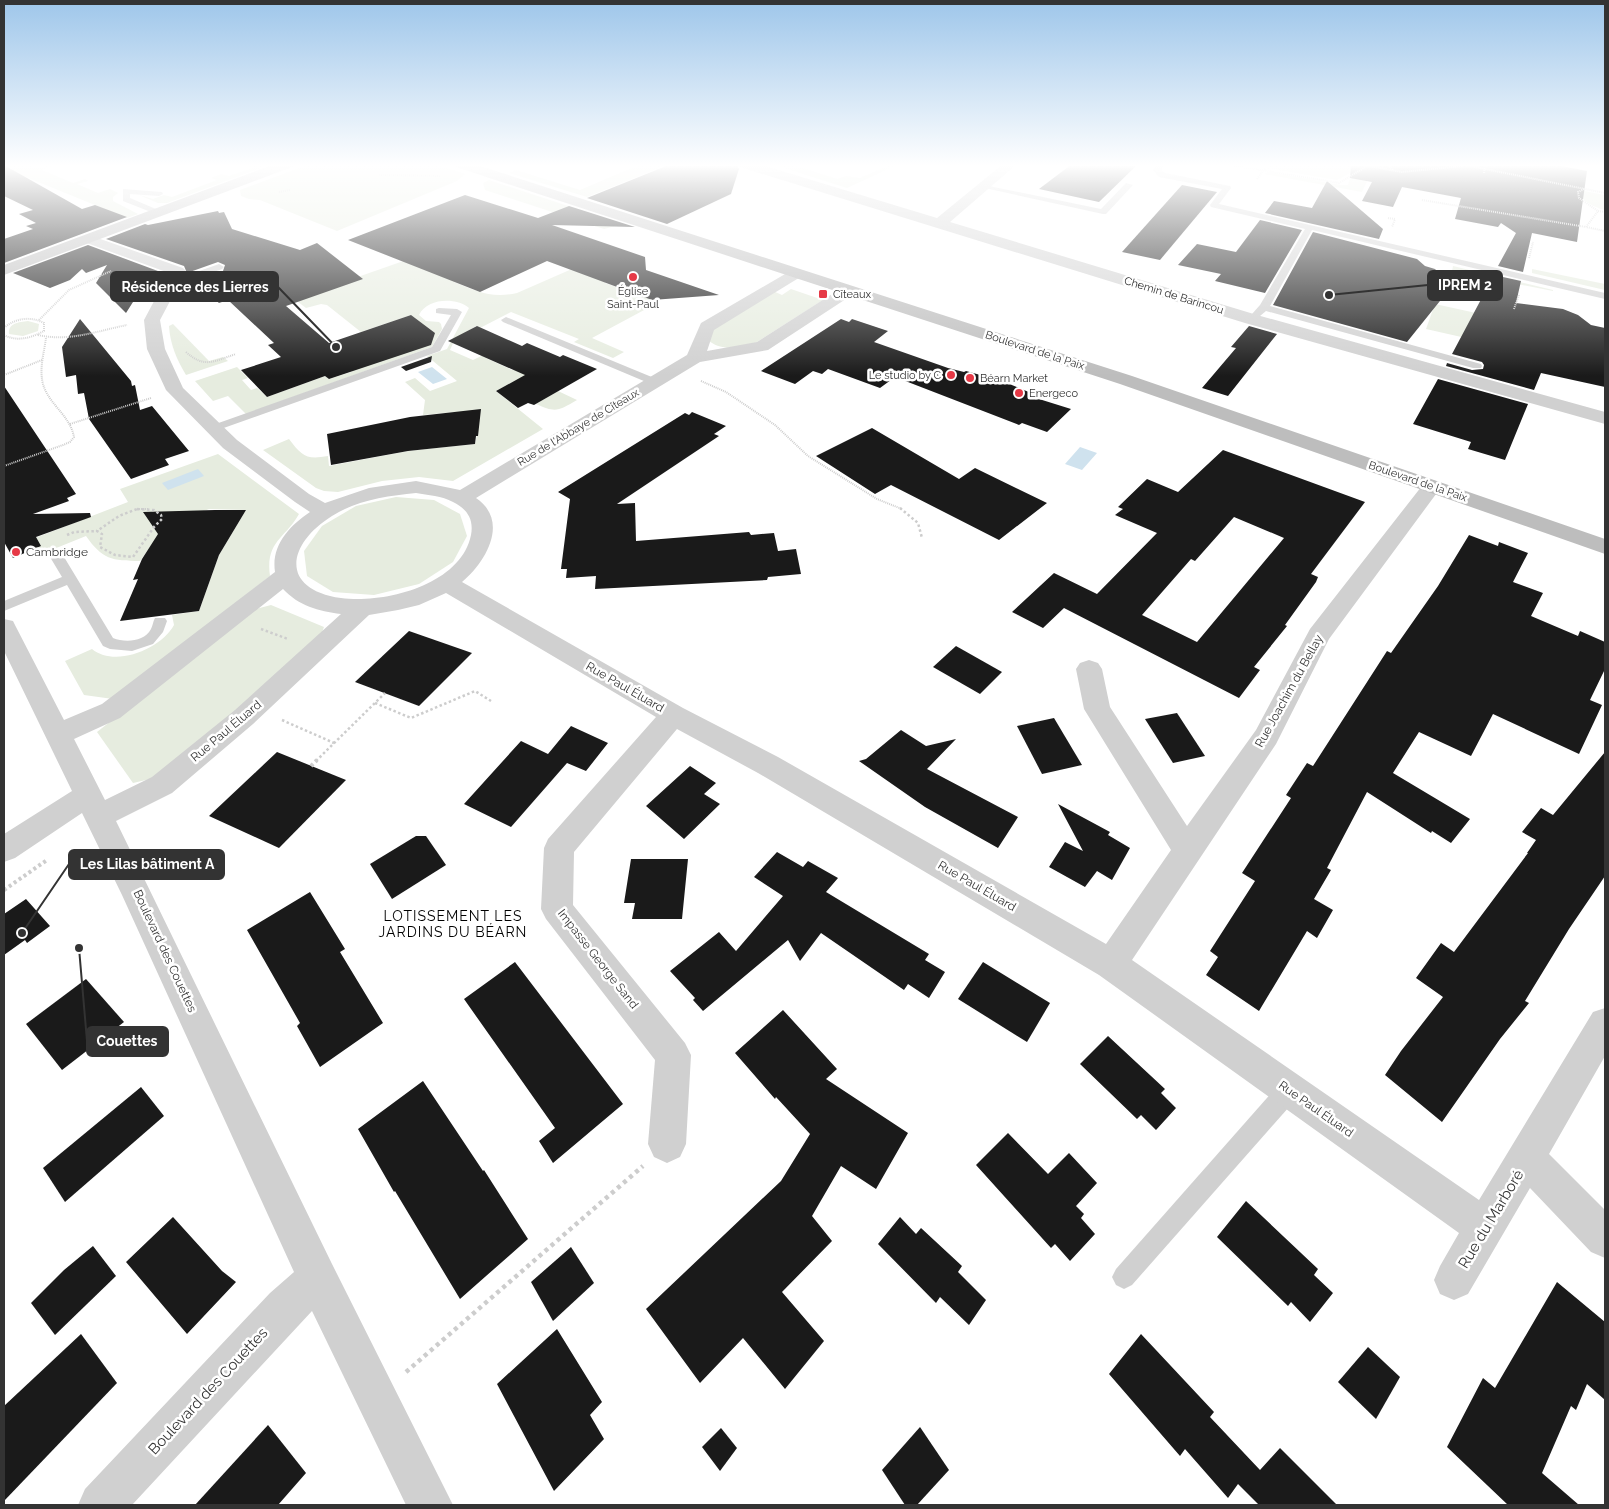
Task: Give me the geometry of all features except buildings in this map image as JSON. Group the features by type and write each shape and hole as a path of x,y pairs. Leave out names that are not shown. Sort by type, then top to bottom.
{"main road":[{"path":"4,270 101,234"},
{"name":"Boulevard de la Paix","path":"667,234 797,273 1126,380 1605,547"}],"street":[{"name":"Chemin de Barincou","path":"973,234 1251,319 1605,418"},
{"path":"89,239 178,271 152,320 156,349 175,390 230,444 302,498 324,512"},
{"path":"695,358 708,327 797,273"},
{"name":"Rue de l'Abbaye de Cîteaux","path":"462,498 695,358 762,346 849,290"},
{"name":"Rue Joachim du Bellay","path":"1111,964 1187,850 1266,737 1319,635 1432,486"},
{"path":"416,488 444,491 462,498 476,510 484,526 481,545 468,565 446,582 421,595 392,604 362,608 335,607 312,601 295,590 285,576 284,560 290,543 304,526 324,512 353,498 384,490 416,488"},
{"path":"58,734 111,711 285,576"},
{"name":"Rue Paul Éluard","path":"446,582 674,715 768,765 1111,964 1485,1228"},
{"name":"Rue Paul Éluard","path":"4,849 94,805 162,785 244,717 362,608"},
{"name":"Boulevard des Couettes","path":"4,627 136,890 318,1278 430,1505"},
{"path":"1089,669 1097,709 1187,850"},
{"name":"Impasse George Sand","path":"668,1144 673,1055 557,908 559,848 674,715"},
{"name":"Rue du Marboré","path":"1454,1280 1605,1024"},
{"name":"Rue du Marboré","path":"1527,1158 1605,1238"},
{"name":"Boulevard des Couettes","path":"101,1505 285,1308 318,1278"}],"lane":[{"path":"1251,319 1264,307 1306,234"},
{"path":"1342,234 1605,296"},
{"path":"173,279 192,277 219,267"},
{"path":"1264,307 1477,366"},
{"path":"214,428 436,348 457,312 439,311"},
{"path":"506,320 655,382"},
{"path":"54,552 108,642 115,646 130,647 145,641 159,630 160,621"},
{"path":"4,606 70,579"},
{"path":"1124,1277 1289,1090"}],"path":[{"path":"39,320 69,290 142,258"},
{"path":"4,324 31,318 44,323 45,328 38,335 21,339 12,339 4,335"},
{"path":"38,335 46,338 88,334 152,320"},
{"path":"4,328 8,324"},
{"path":"4,466 70,442 74,436 70,424 43,384 42,360 46,338"},
{"path":"156,349 178,348 189,354 196,361 208,363 236,354"},
{"path":"4,375 42,360"},
{"path":"676,369 726,392 775,425 808,456 877,499 900,508 918,524 922,538"},
{"path":"70,424 175,390"},
{"path":"54,552 54,545 68,535 82,531 97,531 102,534 100,547 105,551 117,556 133,556 162,519 162,514 152,509 138,510 113,520 97,531"},
{"path":"233,617 293,641"},
{"path":"375,703 411,718 475,691 492,701"},
{"path":"311,766 385,693"},
{"path":"244,717 272,715 334,743"},
{"path":"4,890 47,860"},
{"path":"378,1397 668,1144"}],"shaded area":[{"path":"475,236 454,282 477,291 492,295 517,293 597,258 605,261 605,283 659,302 592,338 624,352 613,358 574,342 579,339 511,312 480,328 476,326 455,339 450,350 473,360 496,349 486,358 512,370 516,368 532,372 496,391 543,429 453,481 419,477 382,481 338,492 324,491 316,488 263,450 289,439 301,453 309,457 328,456 329,466 408,451 475,444 479,425 456,412 423,415 425,400 405,382 415,378 430,391 457,381 427,356 447,349 469,308 463,304 442,301 435,302 423,309 419,315 426,321 439,322 441,324 442,329 432,347 246,414 228,396 213,401 195,381 237,367 248,378 242,380 251,390 257,388 267,397 325,376 329,379 351,372 411,315 361,332 327,305 321,304 306,308 285,292 352,279"},
{"path":"1453,266 1553,290 1553,291 1452,271"},
{"path":"1532,269 1605,284 1605,290 1532,273"},
{"path":"791,289 823,300 757,342 732,348 713,344 708,340 710,331 773,291 782,295"},
{"path":"1435,304 1508,320 1488,343 1426,329"},
{"path":"28,321 39,324 38,331 23,336 9,334 12,325"},
{"path":"173,324 209,361 223,357 228,361 186,375 172,345 169,326"},
{"path":"558,391 577,400 565,407 553,410 536,404"},
{"path":"218,454 299,514 274,547 269,564 270,576 113,699 84,695 65,661 92,649 113,657 137,653 159,642 168,634 174,625 172,615 199,611 219,555 246,510 209,509 165,526 140,561 108,557 97,550 86,536 39,555 30,540 128,502 120,489"},
{"path":"396,497 434,500 460,514 467,536 453,562 419,584 374,595 333,592 307,576 304,551 322,526 356,506"},
{"path":"271,605 324,627 319,640 159,777 133,783 97,732 252,610"}],"water":[{"path":"432,367 447,379 433,384 418,372"},
{"path":"1080,447 1097,453 1082,470 1065,464"},
{"path":"198,469 204,476 168,490 162,483"}],"place":[{"name":"Église Saint-Paul","path":"633,277"},
{"name":"Cîteaux","path":"823,294"},
{"name":"IPREM 2","path":"1329,295"},
{"name":"Résidence des Lierres","path":"336,347"},
{"name":"Le studio by C","path":"951,375"},
{"name":"Béarn Market","path":"970,378"},
{"name":"Energeco","path":"1019,393"},
{"name":"Cambridge","path":"16,552"},
{"name":"Les Lilas bâtiment A","path":"22,933"},
{"name":"Couettes","path":"79,948"}],"district":[{"name":"LOTISSEMENT LES JARDINS DU BÉARN","path":"453,924"}]}
